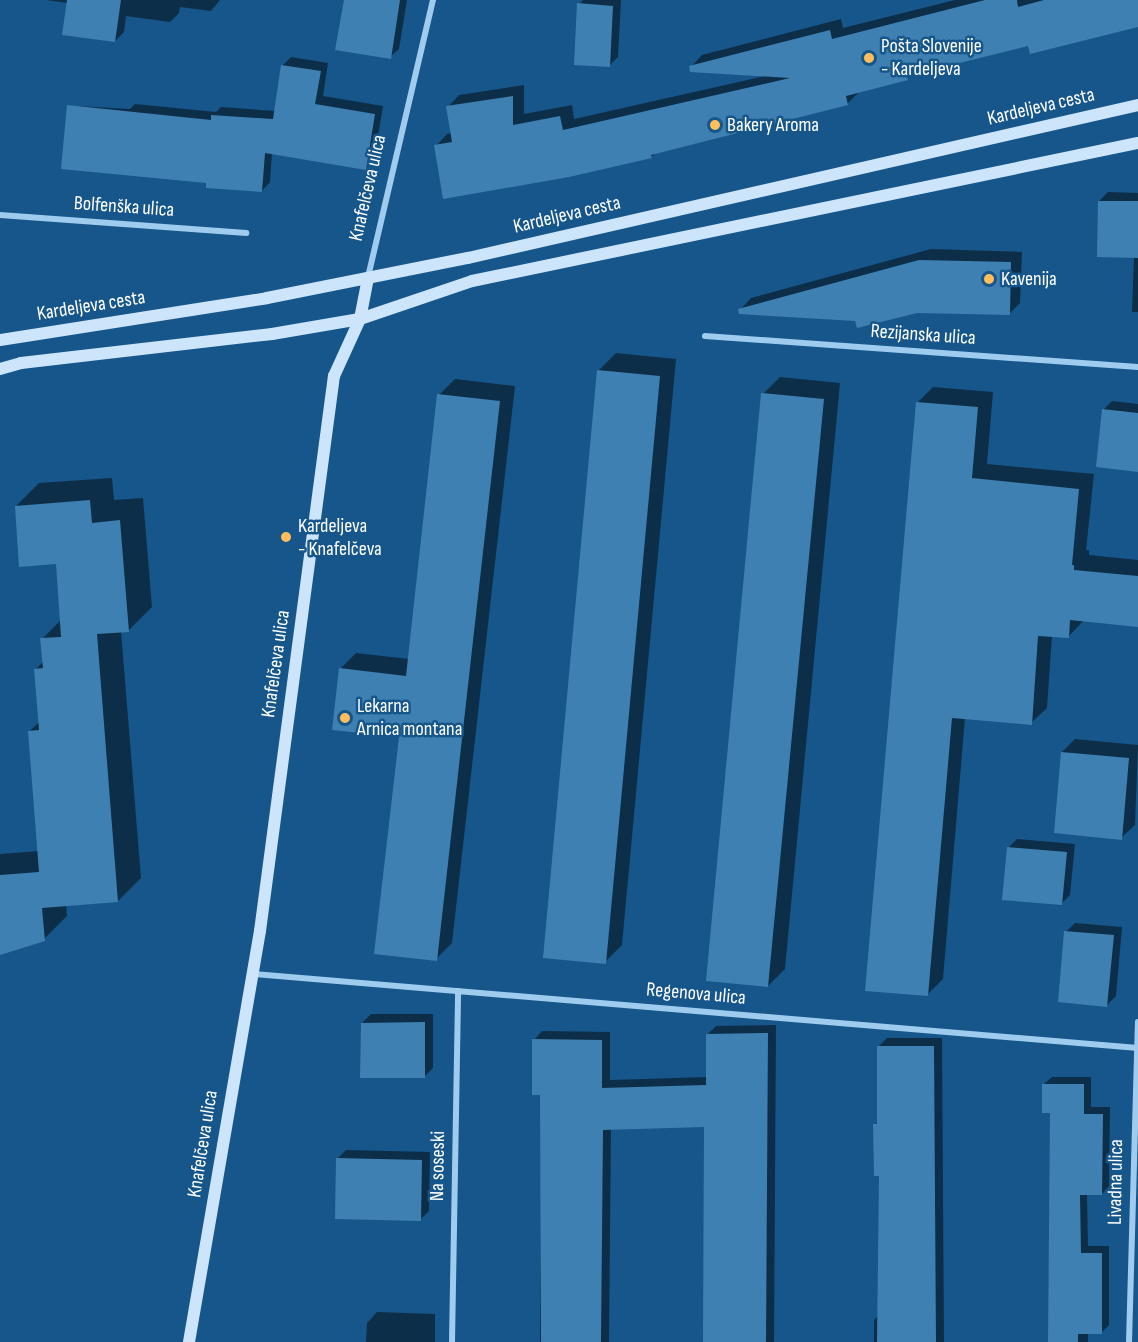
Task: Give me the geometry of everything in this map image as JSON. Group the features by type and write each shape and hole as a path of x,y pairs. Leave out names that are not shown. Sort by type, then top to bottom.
{"street":[{"name":"Knafelčeva ulica","path":"189,1342 252,974 334,376 360,319 433,0"},
{"name":"Kardeljeva cesta","path":"0,340 267,298 468,258 1138,105"},
{"path":"0,369 21,363 272,334 360,319 472,281 1138,143"},
{"name":"Bolfenška ulica","path":"0,214 246,233"},
{"name":"Rezijanska ulica","path":"705,336 1138,367"},
{"name":"Regenova ulica","path":"252,974 1137,1048"},
{"name":"Na soseski","path":"452,1342 458,991"},
{"name":"Livadna ulica","path":"1129,1342 1138,1022"}],"building":[{"path":"67,0 121,0 115,42 62,35"},
{"path":"344,0 400,0 391,59 335,50"},
{"path":"985,0 1017,0 1018,7 1044,0 1138,0 1138,27 1030,54 1028,46 907,76 908,80 846,96 848,105 651,155 652,158 569,177 443,199 434,145 452,142 446,106 513,96 513,125 560,116 563,130 790,78 690,72 689,66 830,30 832,39"},
{"path":"577,3 613,6 610,67 574,65"},
{"path":"281,65 321,71 315,104 375,114 366,170 265,153 262,192 206,188 206,183 61,169 67,105 211,120 211,115 273,119"},
{"path":"1098,201 1138,201 1138,258 1097,257"},
{"path":"919,260 1011,262 1010,315 917,313 857,328 855,321 739,314 738,309"},
{"path":"597,370 660,376 606,964 543,958"},
{"path":"761,393 824,399 768,987 706,981"},
{"path":"437,394 500,401 437,961 374,954 399,737 332,730 339,668 406,676"},
{"path":"916,402 978,407 972,478 1079,489 1072,565 1074,565 1074,570 1138,576 1138,627 1070,620 1069,638 1038,636 1032,725 952,718 928,996 865,991"},
{"path":"1102,409 1138,413 1138,472 1096,467"},
{"path":"90,500 92,523 120,520 129,632 97,634 118,902 42,908 45,941 0,955 0,875 39,872 28,731 39,730 34,669 43,668 40,638 61,637 56,564 19,567 15,506"},
{"path":"1061,752 1129,758 1122,840 1054,833"},
{"path":"1007,847 1067,852 1062,905 1002,900"},
{"path":"1064,931 1114,935 1107,1007 1058,1002"},
{"path":"425,1022 425,1078 360,1078 361,1023"},
{"path":"768,1033 766,1342 703,1342 704,1127 603,1130 601,1342 541,1342 540,1095 532,1095 532,1039 602,1040 602,1088 706,1085 706,1034"},
{"path":"877,1046 934,1046 936,1342 877,1342 879,1176 874,1176 873,1124 877,1124"},
{"path":"1042,1084 1084,1084 1084,1114 1103,1114 1102,1195 1080,1195 1081,1253 1102,1253 1102,1334 1078,1334 1078,1342 1048,1342 1050,1113 1042,1113"},
{"path":"336,1158 422,1160 421,1221 335,1219"}],"place":[{"name":"Pošta Slovenije - Kardeljeva","path":"869,58"},
{"name":"Bakery Aroma","path":"715,125"},
{"name":"Kavenija","path":"989,279"},
{"name":"Kardeljeva - Knafelčeva","path":"286,537"},
{"name":"Lekarna Arnica montana","path":"345,718"}]}
